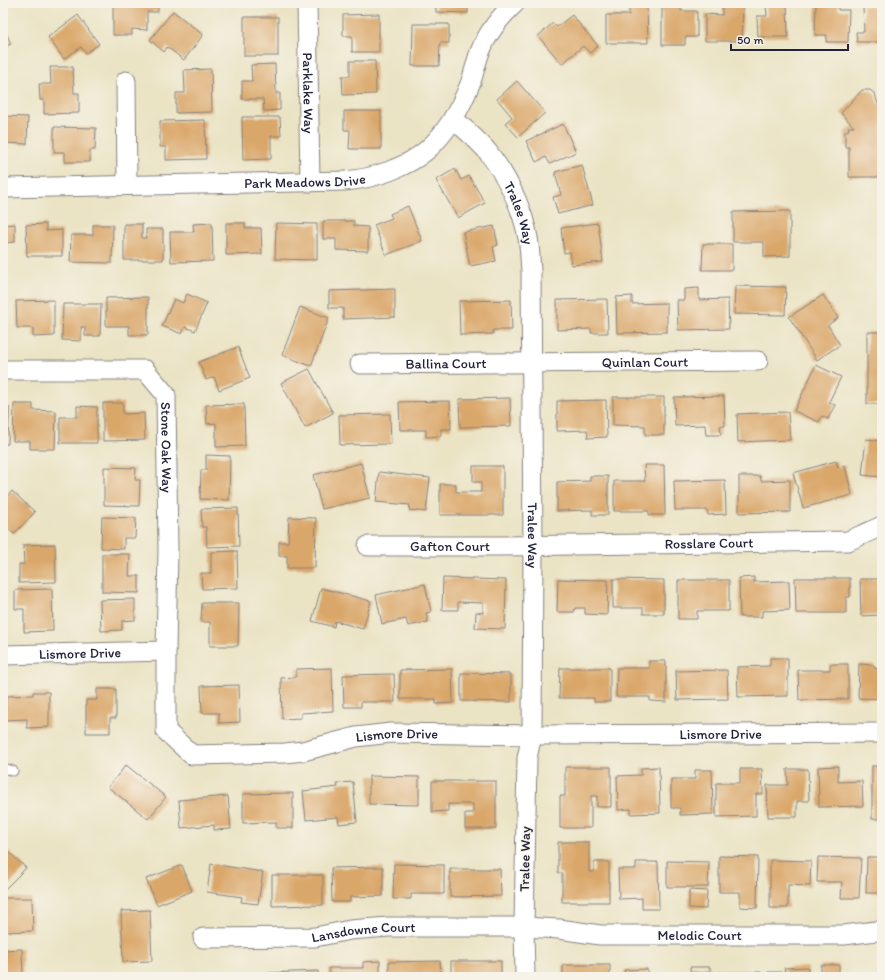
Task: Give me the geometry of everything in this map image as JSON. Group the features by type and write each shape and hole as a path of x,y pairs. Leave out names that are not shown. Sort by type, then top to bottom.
{"street":[{"name":"Parklake Way","path":"307,3 310,182"},
{"name":"Park Meadows Drive","path":"3,188 310,182 364,179 382,174 426,151 436,140 453,118 463,99 487,36 509,8 515,3"},
{"path":"126,81 127,185"},
{"name":"Tralee Way","path":"453,118 487,151 506,178 520,207 528,239 531,272 533,545 532,735 527,758 524,927 525,977"},
{"name":"Quinlan Court","path":"531,362 758,361"},
{"name":"Ballina Court","path":"360,364 531,362"},
{"name":"Stone Oak Way","path":"3,370 145,370 166,395 168,550 166,651"},
{"name":"Rosslare Court","path":"533,545 848,540 882,526"},
{"name":"Gafton Court","path":"368,546 533,545"},
{"name":"Lismore Drive","path":"3,655 166,651 166,731 192,755 285,753 303,751 339,741 374,734 391,733 532,735 882,733"},
{"name":"Lansdowne Court","path":"203,938 315,937 357,929 388,927 524,927"},
{"name":"Melodic Court","path":"524,927 559,929 600,935 844,935 876,931"}],"lane":[{"path":"3,768 13,771"}],"building":[{"path":"3,3 7,3 7,10 3,10"},
{"path":"158,3 158,12 147,12 147,30 132,29 132,35 113,35 113,4"},
{"path":"279,3 279,5 247,4"},
{"path":"436,3 468,3 468,13 436,12"},
{"path":"816,3 838,3 838,10 849,10 848,42 826,42 827,35 815,35"},
{"path":"787,4 788,37 758,37 757,16 767,16 766,5"},
{"path":"647,5 648,43 606,43 606,15 629,15 629,6"},
{"path":"662,5 681,5 681,11 697,11 697,37 685,37 685,45 662,45"},
{"path":"722,5 743,6 742,41 705,41 705,14 722,15"},
{"path":"863,6 882,6 882,42 857,42 856,32 864,32"},
{"path":"173,11 203,35 184,60 167,47 164,52 150,40"},
{"path":"379,14 379,52 352,52 352,36 343,36 343,15"},
{"path":"78,15 99,44 86,53 81,47 64,59 48,37"},
{"path":"572,15 598,46 590,53 583,46 562,64 538,36 553,23 557,27"},
{"path":"244,17 278,17 278,56 244,56"},
{"path":"413,24 449,24 449,43 440,43 439,66 412,66"},
{"path":"3,25 11,44 3,47"},
{"path":"350,61 375,61 376,94 343,95 342,76 350,76"},
{"path":"275,64 276,93 280,93 280,110 264,111 263,99 242,99 242,81 252,81 251,65"},
{"path":"50,67 73,67 74,93 79,93 79,113 44,114 44,100 40,100 39,84 51,84"},
{"path":"211,69 212,112 176,113 176,93 185,93 184,70"},
{"path":"517,81 545,113 518,137 505,123 512,117 497,99"},
{"path":"862,90 870,90 875,94 878,104 882,103 882,177 849,177 849,147 845,147 845,131 849,130 848,127 854,127 841,113"},
{"path":"344,111 381,111 381,149 349,149 350,130 344,130"},
{"path":"3,116 28,117 27,144 3,143"},
{"path":"242,117 280,117 281,136 271,136 271,159 243,160"},
{"path":"205,120 206,159 166,160 166,147 160,147 160,121"},
{"path":"563,124 576,152 550,164 546,157 536,162 526,141"},
{"path":"54,127 96,128 95,150 90,150 90,162 65,162 65,152 54,152"},
{"path":"582,165 593,205 558,214 553,197 561,195 555,172"},
{"path":"455,169 461,180 469,176 485,203 458,218 436,180"},
{"path":"408,206 422,241 386,255 374,225 392,218 390,214"},
{"path":"790,211 790,256 764,257 764,242 733,242 733,212"},
{"path":"323,221 354,221 354,226 368,227 368,251 336,250 336,239 323,239"},
{"path":"212,223 213,261 171,262 170,232 194,232 193,224"},
{"path":"226,223 245,223 245,228 261,228 262,254 226,255"},
{"path":"276,223 317,224 317,260 275,259"},
{"path":"598,223 603,262 572,265 570,252 564,253 561,228"},
{"path":"15,224 15,242 3,243 3,225"},
{"path":"46,224 46,231 62,230 62,256 27,256 26,225"},
{"path":"124,224 142,224 142,238 146,238 146,229 163,229 163,260 124,260"},
{"path":"93,225 113,225 112,263 70,262 71,235 93,235"},
{"path":"494,226 498,245 493,247 496,261 470,266 463,232"},
{"path":"703,244 732,244 732,270 702,270"},
{"path":"735,286 786,287 785,315 734,314"},
{"path":"699,288 699,300 728,299 729,329 678,330 677,300 684,300 684,289"},
{"path":"395,289 395,317 343,319 343,308 329,308 329,291"},
{"path":"187,294 207,303 195,331 185,327 182,334 162,326 174,299 183,303"},
{"path":"823,295 838,318 828,325 840,345 817,360 789,317"},
{"path":"632,296 632,304 667,303 667,332 617,333 616,297"},
{"path":"148,297 148,335 129,335 129,326 106,326 106,298"},
{"path":"607,299 608,333 591,333 591,329 557,330 557,300"},
{"path":"54,300 54,336 33,337 33,328 17,328 16,301"},
{"path":"511,300 512,330 493,330 493,334 460,335 459,301"},
{"path":"63,304 101,304 100,336 85,336 85,327 81,327 81,341 62,340"},
{"path":"300,307 329,318 311,366 282,355"},
{"path":"867,332 882,332 882,404 867,404"},
{"path":"238,347 250,378 219,390 214,377 206,380 199,362"},
{"path":"816,365 841,377 829,402 835,405 828,419 822,416 819,422 794,411"},
{"path":"309,369 333,413 305,428 281,383"},
{"path":"724,396 725,426 720,426 721,435 706,435 705,425 675,426 674,397"},
{"path":"613,397 664,397 664,435 645,435 645,426 613,425"},
{"path":"510,398 511,426 460,427 459,399"},
{"path":"606,400 607,437 588,438 587,430 557,431 557,401"},
{"path":"450,401 451,429 441,429 441,436 426,437 426,430 400,430 399,402"},
{"path":"103,403 123,403 123,414 144,413 145,440 103,441"},
{"path":"14,404 33,404 33,410 56,411 55,449 30,449 30,441 13,441"},
{"path":"244,404 245,446 216,447 216,423 207,424 206,405"},
{"path":"77,406 97,407 97,443 60,443 60,417 77,417"},
{"path":"3,407 9,407 8,444 3,444"},
{"path":"788,412 790,440 738,442 737,414"},
{"path":"390,414 391,444 340,445 339,415"},
{"path":"866,439 882,441 882,477 862,475"},
{"path":"206,455 230,456 229,500 200,499 201,470 206,470"},
{"path":"836,461 838,467 845,466 852,495 803,508 793,473"},
{"path":"361,463 370,498 322,509 313,475"},
{"path":"644,465 664,465 665,515 649,515 649,511 614,511 614,481 645,481"},
{"path":"473,466 503,466 503,515 440,515 440,484 456,484 456,492 481,492 481,482 473,482"},
{"path":"104,467 136,468 135,480 140,480 139,506 104,505"},
{"path":"379,472 430,478 426,512 409,510 410,505 376,502"},
{"path":"590,476 608,476 608,515 592,515 592,510 557,511 557,482 590,481"},
{"path":"739,476 760,476 761,481 790,480 790,512 739,513"},
{"path":"725,480 726,514 708,515 707,510 675,510 674,481"},
{"path":"12,491 35,512 14,534 3,524 3,514 5,512 3,510 3,501"},
{"path":"238,508 239,546 207,547 206,527 202,527 201,509"},
{"path":"102,517 136,518 135,538 124,538 124,549 101,548"},
{"path":"289,517 316,518 315,568 287,568 287,556 279,556 279,542 288,542"},
{"path":"55,544 56,582 19,583 19,564 24,564 23,545"},
{"path":"237,551 238,588 202,589 201,573 211,573 211,552"},
{"path":"102,554 130,554 129,576 139,576 139,593 102,592"},
{"path":"754,577 754,582 789,581 790,610 762,611 762,617 740,617 739,578"},
{"path":"443,578 506,580 505,629 475,628 476,612 483,613 483,603 458,602 458,610 442,610"},
{"path":"795,578 850,578 850,597 846,597 846,613 796,613"},
{"path":"558,579 608,580 607,615 585,614 585,608 575,608 574,612 557,612"},
{"path":"613,579 664,580 664,614 643,614 643,608 613,608"},
{"path":"860,579 882,579 882,615 861,616"},
{"path":"678,580 729,580 729,611 697,611 697,619 678,619"},
{"path":"425,584 431,612 426,613 428,622 408,626 406,619 382,624 376,595"},
{"path":"321,588 371,601 363,629 335,621 334,627 312,621"},
{"path":"52,589 53,631 24,632 24,609 15,609 15,590"},
{"path":"135,599 135,620 122,621 122,630 101,631 100,600"},
{"path":"202,603 239,603 238,646 210,646 210,622 201,622"},
{"path":"770,658 788,658 788,696 738,697 737,667 770,666"},
{"path":"649,661 666,661 666,702 650,701 650,697 616,697 617,668 649,668"},
{"path":"830,664 848,664 848,699 799,700 798,670 830,670"},
{"path":"859,664 874,665 874,668 882,669 882,699 858,698"},
{"path":"332,668 333,711 301,713 301,718 282,719 281,678 296,677 296,669"},
{"path":"560,668 610,668 610,702 594,702 594,698 559,698"},
{"path":"452,669 453,703 436,704 436,699 400,699 400,670"},
{"path":"727,670 728,699 677,700 676,671"},
{"path":"461,673 511,674 511,702 461,701"},
{"path":"394,674 395,702 361,702 361,707 344,707 343,675"},
{"path":"239,685 240,722 219,723 219,713 202,713 201,686"},
{"path":"97,689 116,689 116,718 110,718 110,733 86,733 86,700 97,700"},
{"path":"33,692 49,692 49,727 27,728 27,719 6,720 6,696 33,695"},
{"path":"126,765 166,797 148,819 108,787"},
{"path":"838,766 838,782 862,781 863,806 819,807 818,767"},
{"path":"872,766 882,766 882,819 872,819"},
{"path":"565,767 611,767 611,807 597,807 597,796 591,796 591,828 560,828 560,796 565,796"},
{"path":"659,767 660,813 631,814 631,809 618,810 617,776 641,775 641,768"},
{"path":"740,769 762,769 763,794 756,794 756,816 716,817 716,783 740,783"},
{"path":"787,769 808,769 809,801 797,801 797,817 768,817 767,785 788,785"},
{"path":"695,770 712,770 713,814 680,815 680,808 671,808 671,779 695,779"},
{"path":"369,776 419,777 419,805 369,804"},
{"path":"432,781 496,781 496,829 465,829 465,813 473,813 473,804 448,804 448,811 432,812"},
{"path":"353,782 357,822 339,824 338,817 306,820 303,791 338,787 337,783"},
{"path":"293,793 293,828 276,828 276,822 243,823 243,794"},
{"path":"228,796 231,829 214,830 214,825 181,828 179,800"},
{"path":"558,842 589,842 589,872 594,872 594,862 609,862 609,902 562,902 562,873 558,873"},
{"path":"3,846 26,868 3,891"},
{"path":"719,856 758,857 757,908 740,907 740,892 719,892"},
{"path":"818,857 861,858 859,898 841,898 842,882 817,882"},
{"path":"867,857 882,857 882,893 866,893"},
{"path":"770,860 811,861 810,886 788,885 788,908 770,908"},
{"path":"667,861 709,862 708,887 667,887"},
{"path":"636,862 658,862 659,909 642,909 642,898 619,899 618,869 636,869"},
{"path":"211,864 263,872 258,904 241,902 242,897 207,892"},
{"path":"394,864 444,865 444,894 411,894 411,899 393,899"},
{"path":"182,865 192,891 157,905 146,879"},
{"path":"383,867 383,896 350,897 350,902 332,902 331,868"},
{"path":"450,869 500,869 501,896 450,897"},
{"path":"272,875 323,875 323,905 272,906"},
{"path":"689,890 707,891 706,909 689,908"},
{"path":"3,898 32,898 33,931 3,932"},
{"path":"150,910 152,961 123,962 121,911"},
{"path":"22,949 23,977 3,977 3,950"},
{"path":"380,961 380,977 329,977 329,968 363,968 363,962"},
{"path":"440,961 441,977 389,977 389,962"},
{"path":"451,961 501,961 501,977 451,977"},
{"path":"563,965 610,965 610,977 563,977"},
{"path":"821,965 839,965 839,977 821,977"},
{"path":"690,967 710,967 710,977 691,977"},
{"path":"808,967 808,977 768,977 768,972 785,972 784,968"},
{"path":"647,969 647,977 625,977 624,970"},
{"path":"318,971 319,977 268,977 268,973"},
{"path":"718,972 761,972 761,977 717,977"}]}
